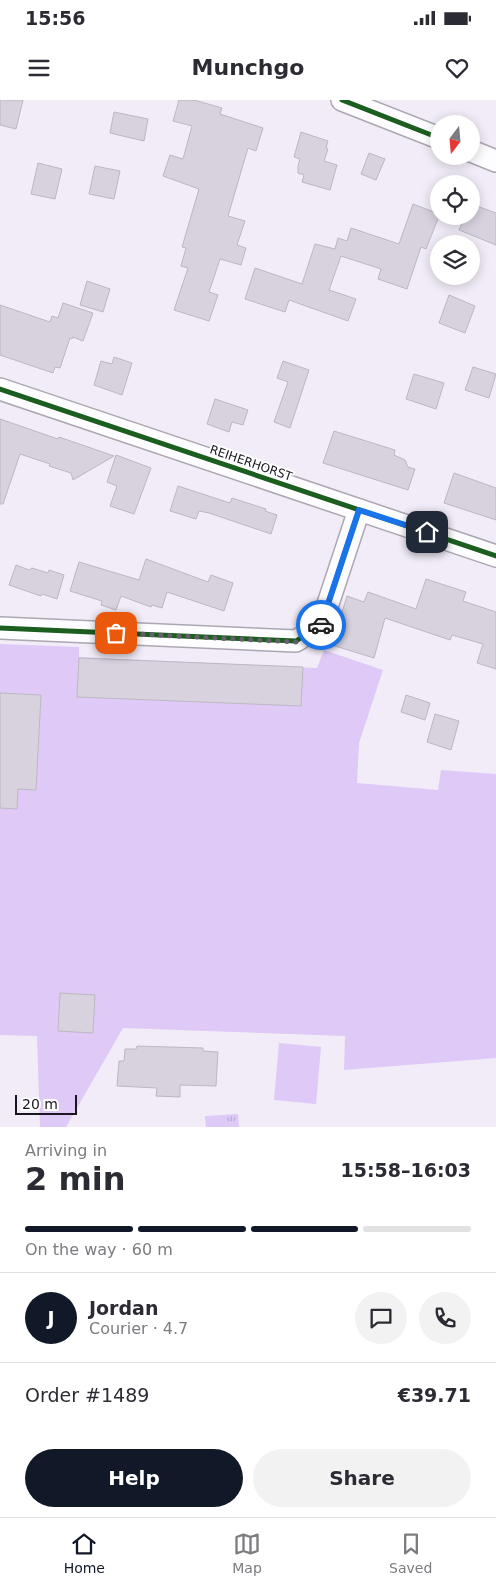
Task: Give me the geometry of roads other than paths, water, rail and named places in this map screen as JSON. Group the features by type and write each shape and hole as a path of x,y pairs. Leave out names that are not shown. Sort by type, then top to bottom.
{"street":[{"path":"342,100 430,134"},
{"path":"480,155 496,161"},
{"name":"REIHERHORST","path":"0,389 496,556"},
{"path":"0,628 296,642 321,625 359,510"}]}
